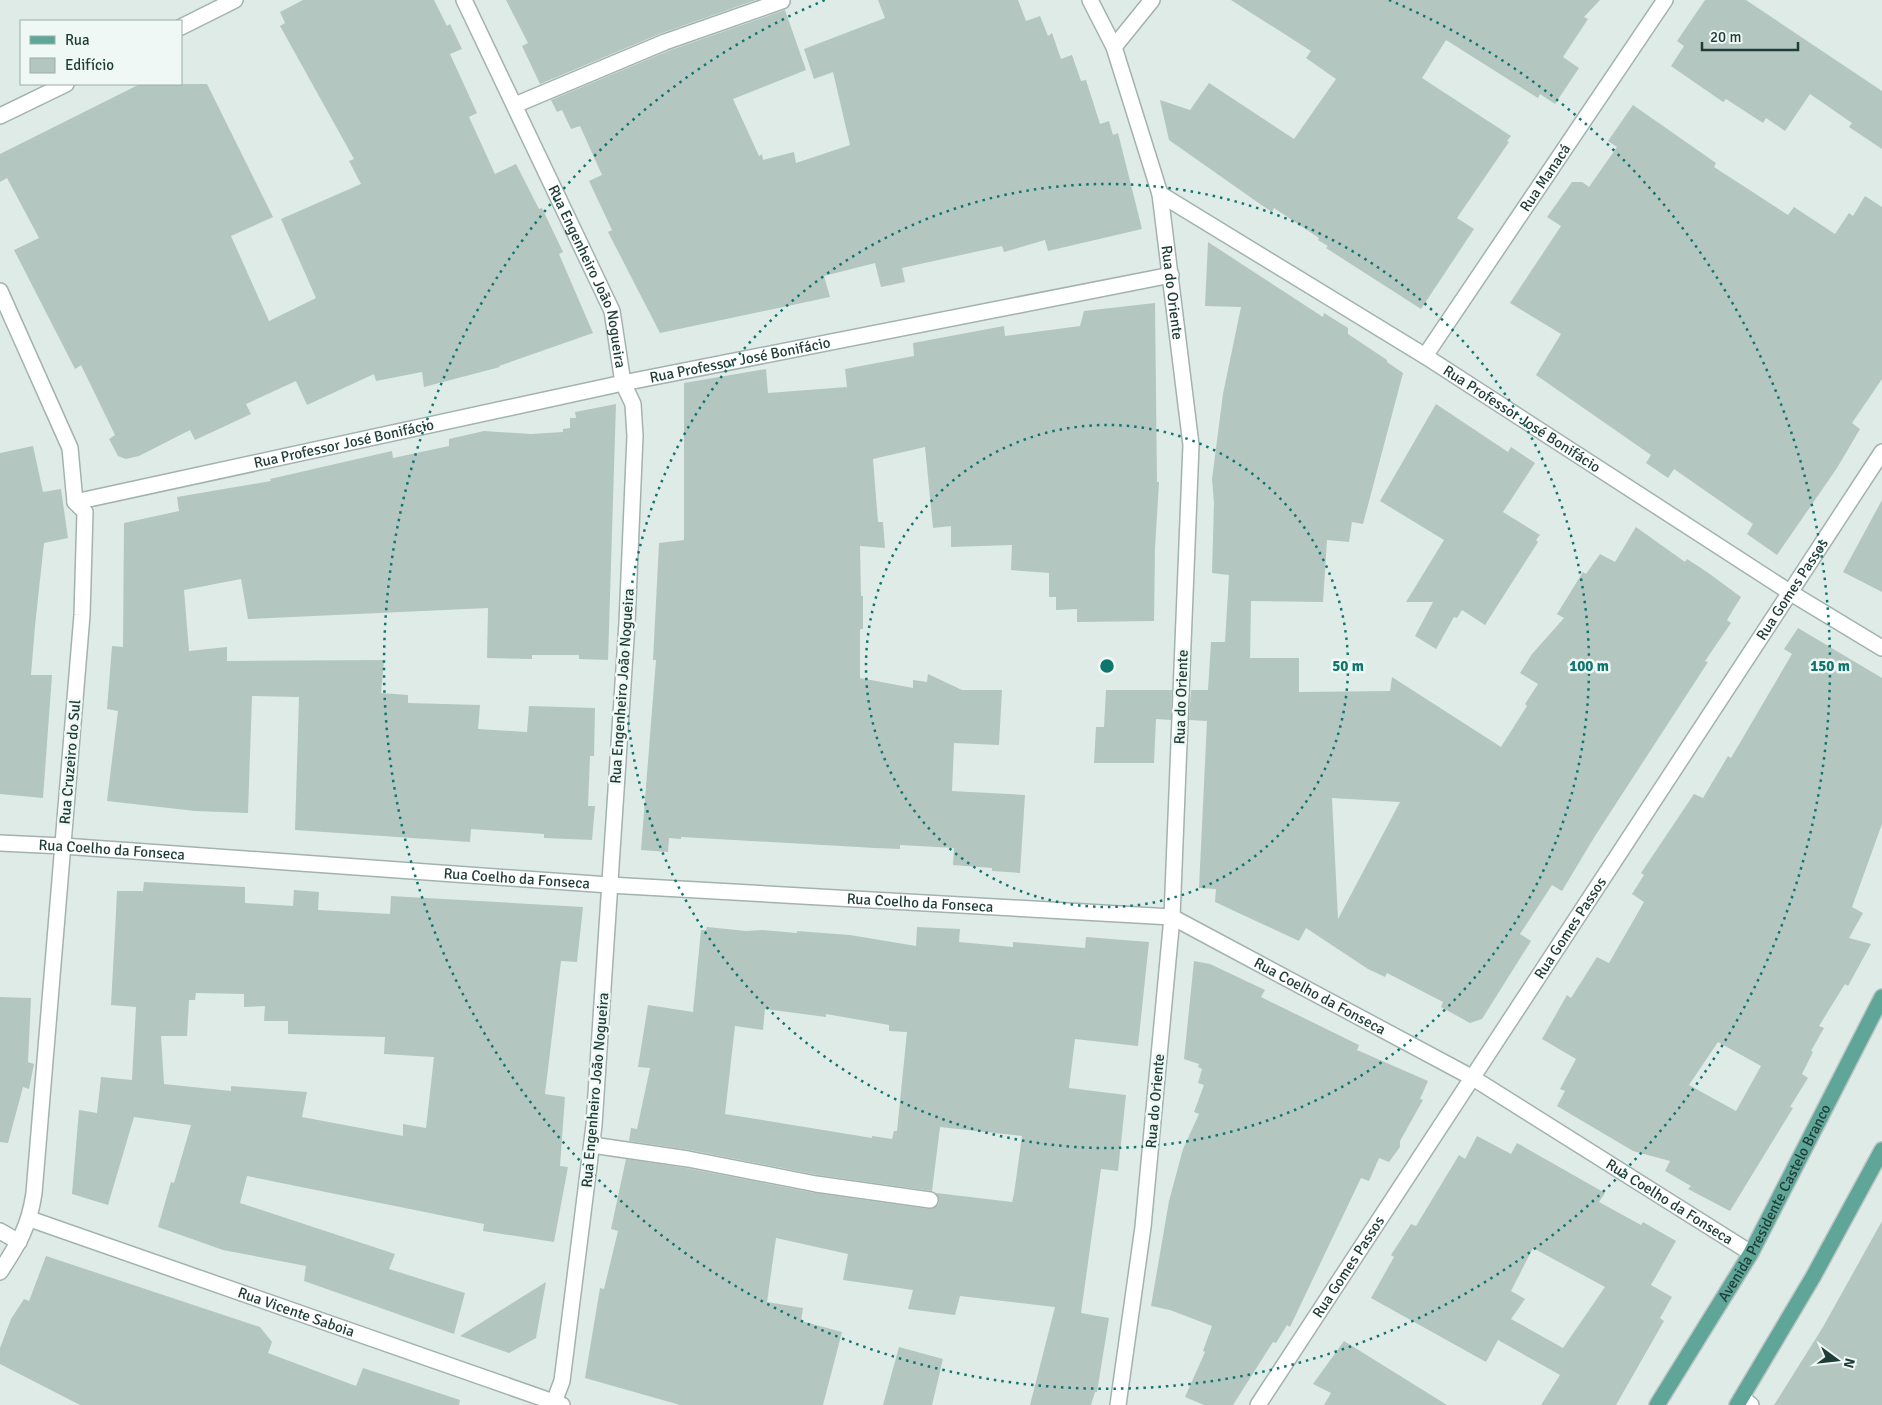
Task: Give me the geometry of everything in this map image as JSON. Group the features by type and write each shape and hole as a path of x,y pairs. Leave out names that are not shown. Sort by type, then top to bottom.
{"main road":[{"name":"Avenida Presidente Castelo Branco","path":"1657,1405 1751,1253 1882,997"},
{"path":"1743,1403 1882,1150"}],"street":[{"path":"182,26 235,0"},
{"name":"Rua Engenheiro João Nogueira","path":"464,0 612,311 623,383 633,404 635,436 627,623 609,885 604,989 592,1145 562,1381 557,1404"},
{"name":"Rua do Oriente","path":"1090,0 1114,47 1160,194 1191,445 1172,917 1143,1227 1118,1405"},
{"path":"1114,47 1152,0"},
{"name":"Rua Manacá","path":"1425,356 1665,0"},
{"path":"515,105 665,42 782,1"},
{"path":"0,116 64,85"},
{"name":"Rua Professor José Bonifácio","path":"1160,194 1425,356 1791,593 1882,648"},
{"name":"Rua Professor José Bonifácio","path":"75,502 623,383 1171,275"},
{"name":"Rua Cruzeiro do Sul","path":"0,290 70,448 75,502 85,512 82,615 49,1036 30,1219 19,1242 0,1272"},
{"name":"Rua Gomes Passos","path":"1263,1404 1473,1078 1882,452"},
{"name":"Rua Coelho da Fonseca","path":"0,843 609,885 1172,917 1473,1078 1751,1253"},
{"path":"592,1145 688,1159 816,1184 930,1200"},
{"name":"Rua Vicente Saboia","path":"30,1219 557,1404"},
{"path":"0,1231 19,1242"}],"building":[{"path":"303,0 434,0 447,26 450,24 462,49 450,54 477,113 469,117 495,174 516,164 539,209 542,208 563,252 559,254 593,333 500,367 424,387 422,372 376,381 374,374 307,405 296,381 246,404 251,414 195,440 190,430 139,456 126,459 118,456 109,439 115,435 81,365 75,369 14,250 39,238 7,178 0,182 0,154 138,85 207,84 273,217 231,236 269,321 316,298 281,219 361,184 349,161 354,159 280,26 285,23 280,12"},
{"path":"506,0 756,0 662,33 540,84 522,46 528,43"},
{"path":"878,0 1018,0 1026,21 1040,16 1048,36 1052,33 1061,59 1072,55 1081,81 1086,80 1100,124 1109,121 1113,135 1118,133 1142,229 1048,251 1045,240 1004,252 1002,246 902,268 905,282 881,287 875,263 824,276 830,297 660,333 608,232 612,230 589,181 602,175 580,126 571,129 562,110 557,112 551,100 668,51 785,10 806,70 733,99 759,156 762,154 763,160 794,152 796,163 850,145 833,72 814,79 804,49 885,18"},
{"path":"1231,0 1600,0 1584,17 1588,19 1563,57 1579,68 1555,104 1540,94 1538,98 1446,40 1422,78 1511,136 1507,141 1509,142 1457,218 1474,229 1421,309 1326,248 1328,246 1318,240 1319,238 1274,208 1272,212 1260,204 1169,140 1160,100 1190,110 1209,83 1294,139 1336,79 1306,58 1311,51"},
{"path":"1705,0 1746,0 1882,91 1882,149 1849,127 1852,123 1810,94 1785,131 1766,118 1763,123 1726,99 1723,102 1671,66 1684,46 1677,41"},
{"path":"1633,105 1716,163 1714,167 1788,215 1794,207 1835,234 1849,213 1853,216 1865,196 1882,207 1882,379 1852,423 1860,429 1837,468 1777,555 1747,534 1753,524 1674,469 1668,478 1646,463 1651,455 1536,375 1561,334 1510,303 1561,226 1547,217 1572,182 1582,182 1589,187 1617,147 1608,141"},
{"path":"1208,242 1323,317 1324,313 1348,328 1348,334 1403,373 1363,524 1352,522 1349,542 1327,540 1323,602 1251,601 1250,658 1299,658 1299,692 1390,691 1392,677 1501,747 1527,706 1525,704 1538,684 1520,673 1532,654 1564,618 1557,614 1583,572 1586,574 1600,554 1615,562 1636,527 1685,562 1687,559 1707,572 1741,597 1727,620 1731,623 1705,661 1708,662 1595,836 1562,891 1552,885 1520,934 1531,941 1482,1019 1470,1023 1441,1007 1443,1002 1387,973 1385,977 1368,969 1306,928 1299,941 1215,902 1216,889 1199,888 1207,721 1189,720 1191,690 1208,690 1211,642 1225,642 1229,575 1212,573 1214,503 1212,479 1223,394 1241,307 1205,306","holes":["1332,798 1400,802 1338,919"]},
{"path":"1155,303 1157,482 1159,482 1155,549 1154,621 1077,622 1077,609 1056,610 1056,597 1049,597 1049,573 1011,570 1012,545 951,547 951,526 933,528 925,447 873,459 878,522 883,522 885,548 860,546 863,629 860,629 860,678 913,688 913,680 927,682 928,674 962,690 1002,690 999,745 954,743 952,791 1025,795 1020,873 992,871 992,868 953,865 954,848 900,845 900,849 875,848 681,837 681,839 669,838 668,852 641,850 656,660 653,660 659,543 684,540 684,383 766,369 768,393 847,387 845,369 914,356 913,343 1004,326 1005,336 1080,326 1084,311"},
{"path":"616,404 608,660 579,659 579,655 532,655 532,659 487,658 488,608 248,619 241,579 184,590 189,651 227,647 227,661 384,660 381,693 408,695 408,703 480,705 478,729 527,732 529,706 595,708 594,756 590,756 588,806 595,806 592,840 544,838 544,834 471,829 470,842 295,830 299,697 252,696 248,813 195,811 107,801 118,711 107,709 112,646 123,647 124,523 179,511 177,497 271,481 270,479 392,451 393,458 449,446 449,439 484,431 531,434 563,432 563,429 570,428 570,418 576,418 575,412"},
{"path":"1436,404 1508,452 1511,447 1535,463 1503,512 1540,535 1536,540 1538,542 1485,625 1462,610 1457,618 1454,617 1436,649 1415,636 1433,602 1406,602 1444,540 1380,501"},
{"path":"33,446 43,492 61,489 68,538 44,543 35,626 31,675 52,675 43,798 0,794 0,453"},
{"path":"1882,500 1882,592 1843,572"},
{"path":"1798,628 1882,678 1882,824 1852,907 1863,913 1849,938 1871,944 1848,986 1845,984 1819,1026 1824,1028 1811,1051 1813,1052 1802,1074 1808,1078 1790,1107 1793,1108 1730,1211 1688,1189 1691,1186 1665,1171 1670,1161 1633,1151 1557,1106 1565,1091 1560,1089 1576,1059 1542,1039 1567,995 1571,998 1597,957 1609,963 1644,902 1632,894 1644,875 1641,873 1694,794 1703,798 1728,756 1731,758 1792,654 1784,649","holes":["1718,1042 1761,1066 1736,1111 1689,1085"]},
{"path":"1106,690 1172,690 1171,720 1156,719 1154,763 1094,763 1096,727 1104,727"},
{"path":"144,882 245,887 245,903 293,906 294,890 319,892 318,910 390,914 391,896 583,907 577,962 561,961 545,1094 565,1097 560,1166 568,1167 554,1242 483,1231 484,1224 247,1176 240,1203 395,1254 389,1269 465,1293 454,1334 304,1281 306,1266 223,1250 158,1227 171,1182 174,1183 191,1125 134,1117 108,1205 72,1194 79,1110 97,1113 101,1077 132,1080 136,1007 111,1005 117,891 143,891","holes":["196,993 244,994 244,1007 265,1006 264,1021 288,1021 288,1034 385,1037 384,1054 434,1057 426,1128 403,1124 403,1136 302,1117 307,1092 231,1086 231,1091 164,1084 161,1036 187,1036 189,1000 195,1000"]},
{"path":"707,927 746,931 762,930 797,933 797,931 850,935 916,946 917,927 960,929 959,942 1013,947 1013,942 1085,948 1086,937 1149,942 1138,1046 1075,1039 1069,1088 1126,1095 1118,1171 1101,1169 1081,1313 1109,1318 1097,1392 1095,1392 1091,1405 1030,1405 1055,1307 960,1296 955,1315 908,1309 913,1290 843,1280 848,1254 776,1238 767,1302 803,1308 801,1321 842,1332 823,1405 680,1405 585,1378 600,1288 604,1289 618,1231 611,1229 626,1159 686,1168 815,1193 929,1209 938,1205 939,1201 936,1193 1012,1202 1022,1136 940,1127 932,1191 818,1175 690,1150 629,1141 631,1128 637,1129 650,1068 638,1067 648,1005 693,1012 701,930 706,930","holes":["765,1009 826,1017 826,1014 889,1025 889,1031 907,1032 897,1131 894,1131 892,1139 872,1136 872,1138 725,1114 735,1026 763,1030"]},
{"path":"1194,961 1210,964 1265,990 1261,997 1359,1045 1357,1050 1428,1081 1420,1099 1423,1100 1400,1141 1400,1147 1389,1162 1379,1158 1369,1181 1361,1178 1290,1327 1287,1325 1276,1343 1273,1342 1233,1405 1204,1405 1185,1397 1205,1352 1203,1351 1212,1326 1170,1310 1151,1306 1169,1201 1183,1149 1199,1114 1194,1112 1204,1085 1198,1083 1202,1069 1198,1067 1199,1064 1184,1059"},
{"path":"0,997 31,998 28,1062 34,1064 29,1089 23,1087 8,1143 0,1142"},
{"path":"1477,1136 1511,1154 1517,1143 1605,1193 1599,1202 1641,1225 1643,1222 1676,1241 1651,1285 1672,1297 1660,1318 1664,1321 1616,1405 1541,1405 1560,1375 1498,1340 1486,1362 1371,1298 1394,1257 1391,1255 1411,1224 1416,1226 1459,1155 1465,1159","holes":["1533,1248 1605,1287 1563,1348 1511,1319 1525,1299 1511,1291"]},
{"path":"1882,1221 1882,1405 1774,1405 1823,1327"},
{"path":"46,1256 260,1327 272,1342 268,1353 356,1386 363,1368 460,1400 459,1405 80,1405 0,1364 0,1348 11,1319 24,1299 29,1301"},
{"path":"546,1282 536,1338 509,1353 460,1336"},
{"path":"1344,1341 1447,1405 1324,1405 1331,1393 1313,1384"},
{"path":"899,1347 943,1359 932,1405 883,1405"}]}
